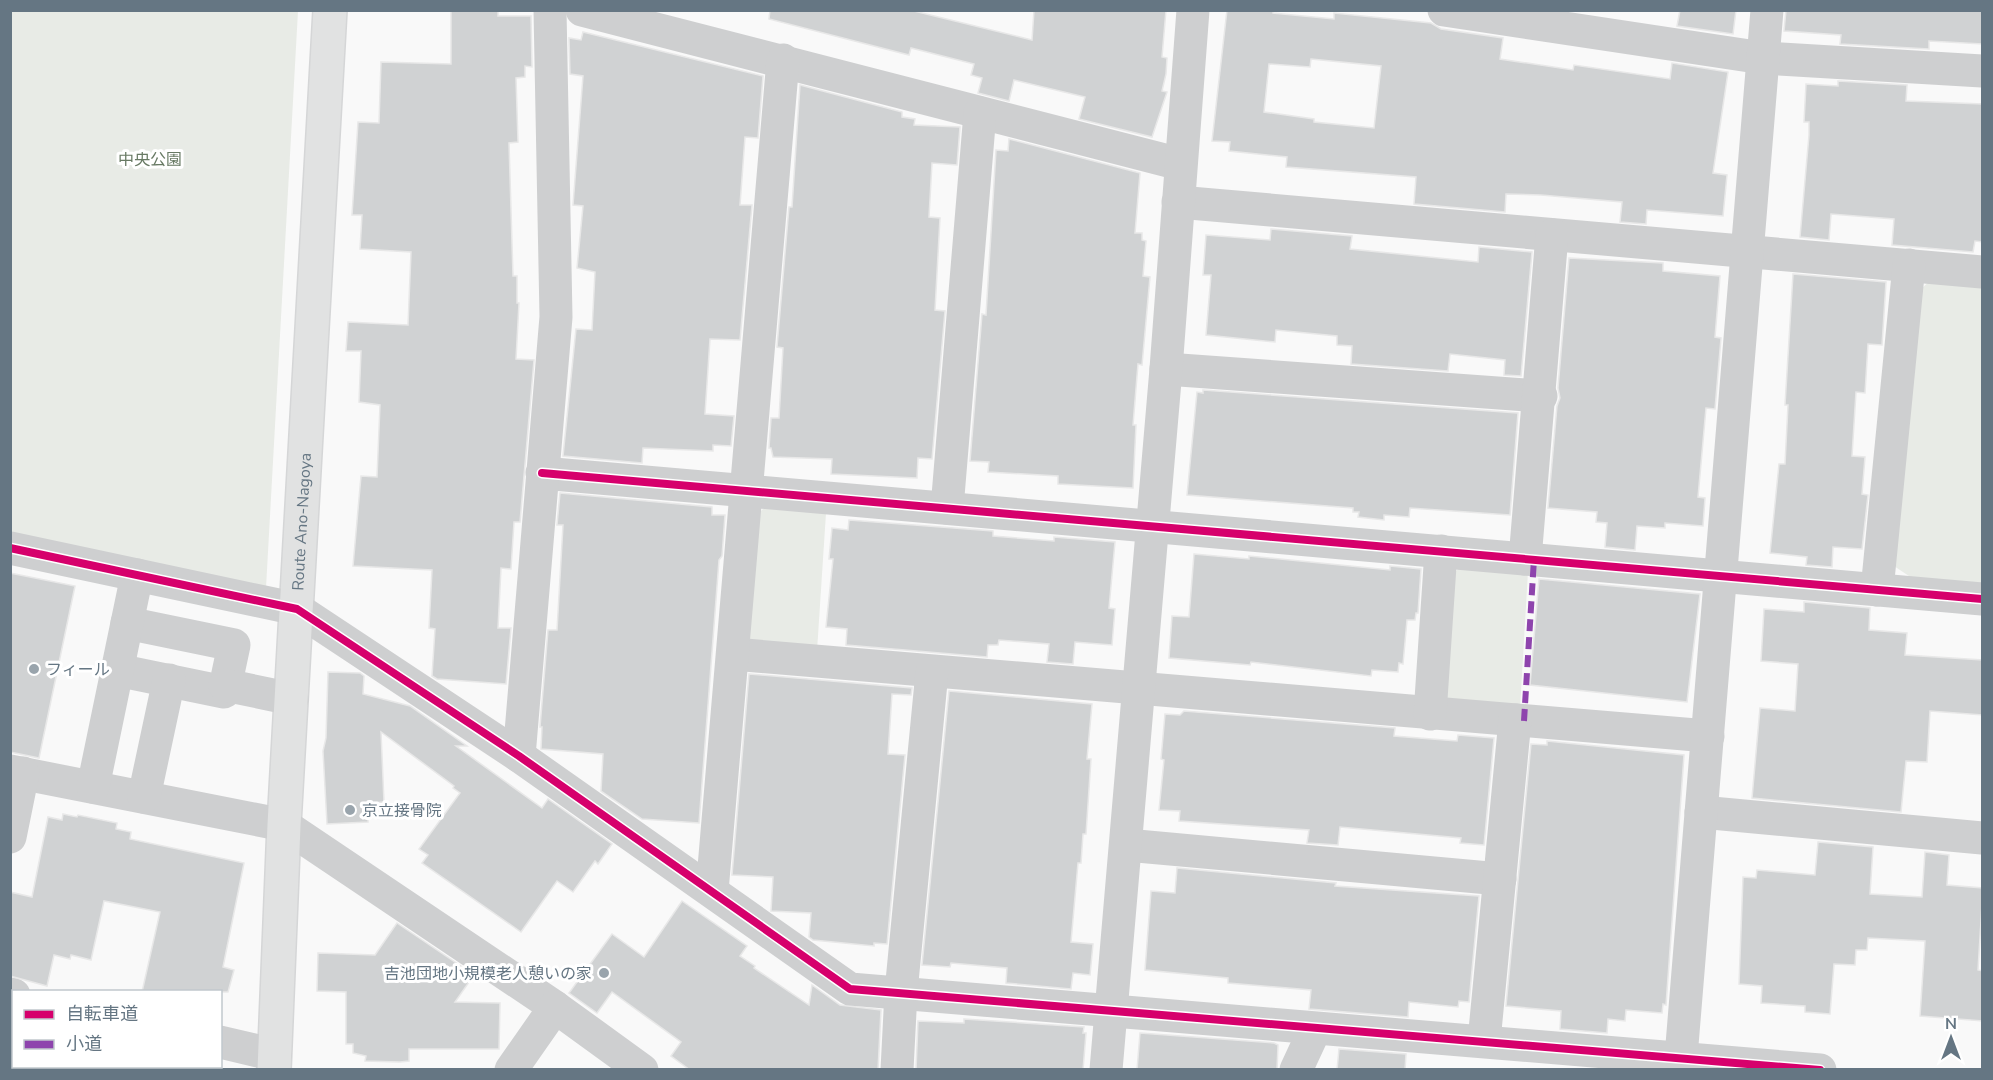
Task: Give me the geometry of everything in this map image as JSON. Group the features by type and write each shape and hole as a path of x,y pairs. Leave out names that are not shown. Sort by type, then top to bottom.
{"main road":[{"name":"Route Ano-Nagoya","path":"274,1062 284,825 330,10"}],"street":[{"path":"519,756 556,317 550,10"},
{"path":"582,10 1180,164"},
{"path":"1106,1070 1166,369 1193,10"},
{"path":"1444,10 1763,58 1983,71"},
{"path":"1681,1057 1767,10"},
{"path":"712,891 783,60"},
{"path":"947,508 980,113"},
{"path":"1178,202 1983,272"},
{"path":"1525,559 1541,396 1552,234"},
{"path":"1877,590 1909,265"},
{"path":"1166,369 1541,396"},
{"path":"542,473 1983,599"},
{"path":"10,548 297,609 519,756 850,989 1110,1008 1315,1029 1820,1070"},
{"path":"1430,714 1441,551"},
{"path":"93,787 137,575"},
{"path":"117,670 224,692 234,645 127,623"},
{"path":"733,654 1138,690 1708,736"},
{"path":"897,1070 901,992 932,672"},
{"path":"144,797 169,680"},
{"path":"225,685 292,699"},
{"path":"1484,1041 1515,720"},
{"path":"10,837 17,772 284,825 555,1008 642,1070"},
{"path":"1701,812 1983,838"},
{"path":"1126,845 1500,879"},
{"path":"511,1070 555,1008"},
{"path":"1296,1070 1315,1029"},
{"path":"222,1043 274,1062"}],"green space":[{"name":"中央公園","path":"10,11 298,11 266,588 11,537"},
{"path":"1931,280 1982,286 1982,584 1912,578 1894,566 1920,290"},
{"path":"764,508 826,513 817,651 756,645 743,637 755,517"},
{"path":"1461,567 1528,571 1520,709 1449,703 1442,693 1448,577"}],"building":[{"path":"451,10 498,10 498,16 531,16 532,67 525,66 525,77 516,78 518,142 509,143 513,276 517,276 517,303 519,303 516,359 534,360 520,522 514,522 511,569 501,568 498,628 511,628 506,684 437,679 432,676 435,629 429,628 432,570 353,566 361,476 377,477 380,405 359,402 361,351 346,351 348,322 408,325 411,252 360,249 362,215 352,215 358,122 379,123 381,62 451,64"},
{"path":"770,10 910,10 1032,40 1034,10 1166,10 1162,57 1167,58 1162,91 1167,92 1152,137 1079,119 1085,97 1014,80 1009,101 978,93 982,78 971,75 974,64 911,48 909,55 769,19"},
{"path":"1227,10 1273,10 1273,13 1334,19 1334,13 1431,23 1441,29 1503,38 1500,59 1573,70 1574,65 1670,79 1672,63 1728,72 1713,173 1727,175 1723,216 1647,210 1646,224 1620,222 1622,202 1541,195 1506,194 1505,212 1414,204 1416,177 1286,167 1287,157 1229,151 1230,142 1212,141","holes":["1311,59 1381,66 1374,128 1314,122 1314,119 1264,112 1269,64 1310,67"]},
{"path":"1680,10 1736,10 1733,34 1677,26"},
{"path":"1786,10 1983,10 1983,44 1929,41 1929,49 1840,44 1841,35 1784,31"},
{"path":"583,32 763,76 758,138 745,137 740,205 752,205 740,340 710,339 705,414 734,416 731,446 713,445 713,451 643,448 642,463 563,456 576,329 592,330 595,272 577,268 583,206 573,205 583,76 570,74 569,38 581,40"},
{"path":"1838,81 1907,85 1906,101 1983,104 1983,242 1975,241 1973,252 1892,245 1894,219 1831,214 1829,240 1800,237 1809,135 1809,122 1804,122 1806,84 1838,86"},
{"path":"800,85 902,112 902,117 915,119 914,125 960,127 957,165 932,163 929,217 940,218 935,310 945,311 932,459 918,458 917,478 831,474 832,459 773,457 771,448 769,448 771,418 779,418 783,348 777,347 789,207 792,207"},
{"path":"1009,139 1140,173 1135,233 1142,233 1142,240 1146,241 1143,276 1150,277 1142,365 1138,364 1133,425 1136,425 1133,488 1058,484 1058,476 988,472 989,462 970,461 982,314 986,315 996,150 1008,151"},
{"path":"1271,229 1352,236 1350,249 1478,262 1479,247 1532,252 1521,376 1504,375 1505,360 1450,354 1448,371 1351,364 1352,346 1337,345 1337,336 1276,330 1275,342 1206,335 1211,275 1203,275 1206,235 1270,240"},
{"path":"1569,258 1663,263 1663,271 1720,276 1715,337 1721,338 1715,409 1706,408 1698,497 1705,498 1703,526 1665,523 1665,528 1637,526 1635,550 1605,547 1607,523 1596,522 1597,512 1548,508 1557,406 1560,398 1558,388"},
{"path":"1793,274 1886,282 1882,345 1868,344 1865,393 1856,392 1852,456 1865,457 1862,494 1868,495 1862,549 1833,547 1832,567 1806,565 1807,557 1770,553 1779,464 1785,464 1788,405 1785,405"},
{"path":"1203,390 1518,413 1510,515 1410,508 1409,517 1384,515 1384,520 1358,517 1359,512 1353,512 1353,508 1187,495 1197,392 1203,393"},
{"path":"560,493 712,507 712,515 725,515 722,556 719,560 699,823 642,819 601,791 603,754 541,749 542,727 540,727 548,630 557,630 563,525 557,525"},
{"path":"849,520 993,531 993,536 1054,541 1054,537 1115,542 1109,608 1115,609 1112,645 1075,642 1073,664 1047,662 1049,644 999,640 998,645 988,645 987,657 846,645 847,629 826,627 833,559 829,559 832,528 848,530"},
{"path":"1194,554 1249,559 1249,556 1390,570 1390,566 1421,569 1418,613 1416,613 1415,620 1407,620 1403,664 1399,663 1398,672 1372,670 1371,676 1251,662 1250,665 1169,658 1172,616 1189,617"},
{"name":"フィール","path":"10,573 75,586 39,758 10,752"},
{"path":"1539,579 1700,594 1687,702 1530,685"},
{"path":"1804,602 1870,608 1869,630 1907,633 1905,655 1983,660 1983,715 1930,711 1927,762 1906,761 1901,812 1752,798 1760,708 1795,711 1798,664 1761,661 1764,609 1804,612"},
{"path":"328,672 360,673 364,676 363,694 410,706 467,746 456,746 542,808 548,799 612,844 598,864 595,861 573,892 557,881 521,932 422,863 428,855 419,849 460,793 453,788 454,786 381,732 384,802 373,803 374,817 368,817 368,822 327,824 323,751 326,738"},
{"path":"749,674 912,688 911,695 892,694 888,754 905,755 887,944 874,943 874,946 813,940 809,937 811,913 771,911 773,877 732,875"},
{"path":"949,691 1092,704 1087,759 1091,759 1086,834 1083,834 1081,863 1078,863 1071,942 1093,944 1090,975 1073,973 1071,989 1006,983 1007,968 951,963 950,967 922,965"},
{"path":"1184,711 1395,728 1394,736 1457,741 1458,735 1494,738 1484,845 1460,843 1461,838 1340,827 1338,845 1307,843 1309,830 1179,821 1180,811 1159,810 1164,760 1161,759 1165,714 1180,715"},
{"path":"1547,741 1684,755 1666,1005 1663,1004 1662,1013 1626,1010 1625,1021 1608,1019 1607,1033 1560,1029 1561,1011 1506,1006 1531,744 1547,745"},
{"path":"63,814 117,823 116,829 131,832 130,839 244,863 223,967 234,970 228,992 222,992 222,990 142,990 160,912 104,901 91,960 71,955 70,959 54,955 47,986 10,976 10,892 32,897 48,817 62,820"},
{"path":"1818,842 1873,847 1870,894 1922,897 1925,852 1949,855 1947,885 1983,888 1978,970 1983,971 1983,1021 1920,1016 1925,941 1868,938 1867,950 1856,950 1855,965 1834,964 1830,1014 1805,1012 1805,1006 1761,1003 1762,986 1739,984 1743,877 1756,878 1757,870 1815,875"},
{"path":"1177,868 1336,883 1335,886 1479,896 1469,1002 1459,1001 1458,1007 1409,1002 1408,1017 1309,1009 1311,990 1228,983 1228,978 1145,970 1151,891 1175,893"},
{"path":"682,901 747,946 740,956 809,1005 812,985 840,1005 881,1010 878,1070 690,1070 671,1056 681,1042 612,992 597,1013 569,993 612,934 644,957"},
{"path":"397,923 474,975 455,1002 500,1003 499,1049 409,1049 409,1061 400,1062 365,1061 366,1056 353,1053 353,1044 346,1044 346,992 317,991 318,953 375,955"},
{"path":"964,1019 1084,1027 1083,1033 1086,1033 1083,1070 916,1070 918,1021 964,1023"},
{"path":"1140,1033 1274,1043 1278,1045 1277,1070 1137,1070"},
{"path":"1339,1049 1406,1054 1405,1070 1337,1070"}],"marked path":[{"path":"1524,721 1534,559"}],"cycle path":[{"path":"542,473 1982,599"},
{"path":"10,548 297,609 519,756 850,989 1820,1070"}],"place":[{"name":"フィール","path":"34,669"},
{"name":"京立接骨院","path":"350,810"},
{"name":"吉池団地小規模老人憩いの家","path":"604,973"}]}
